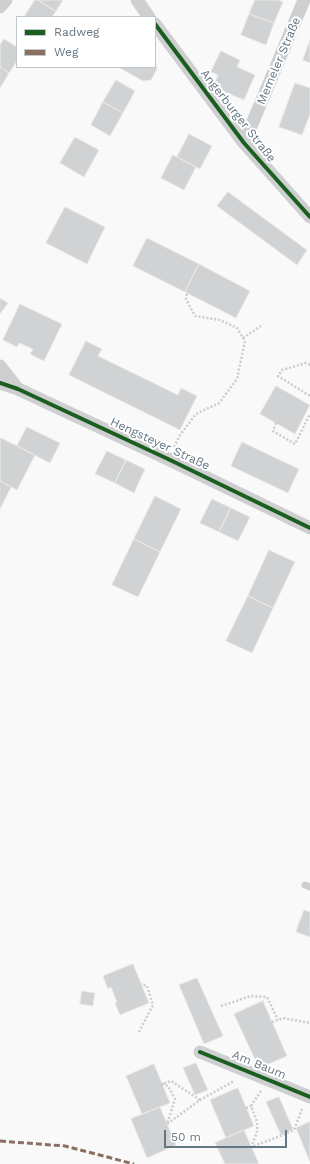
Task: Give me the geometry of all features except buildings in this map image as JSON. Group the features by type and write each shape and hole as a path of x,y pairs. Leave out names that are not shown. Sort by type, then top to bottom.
{"street":[{"path":"0,7 6,0"},
{"path":"137,0 149,16"},
{"name":"Memeler Straße","path":"244,143 304,0"},
{"name":"Angerburger Straße","path":"156,25 244,143 310,217"},
{"path":"0,366 18,389"},
{"name":"Hengsteyer Straße","path":"0,383 18,389 168,458 310,528"},
{"name":"Am Baum","path":"200,1052 309,1096"}],"path":[{"path":"168,458 180,435 196,414 219,403 237,379 245,341 237,328 220,320 195,316 186,299 187,293"},
{"path":"243,338 261,326"},
{"path":"310,365 306,363 282,370 278,376 310,396"},
{"path":"276,423 273,431 295,444 310,414"},
{"path":"139,1032 153,1004 147,986 141,984"},
{"path":"221,1006 251,996 267,998 278,1020"},
{"path":"272,1022 283,1018 310,1024"},
{"path":"200,1100 171,1081 162,1084 168,1086 175,1099 167,1124 200,1100 251,1073"},
{"path":"246,1108 252,1106 268,1080"},
{"path":"252,1106 258,1124 258,1131 251,1146 294,1130 309,1096"}],"marked path":[{"path":"0,1141 65,1146 134,1164"}],"cycle path":[{"path":"156,25 244,143 310,217"},
{"path":"0,383 18,389 168,459 310,528"},
{"path":"200,1052 310,1097"}]}
